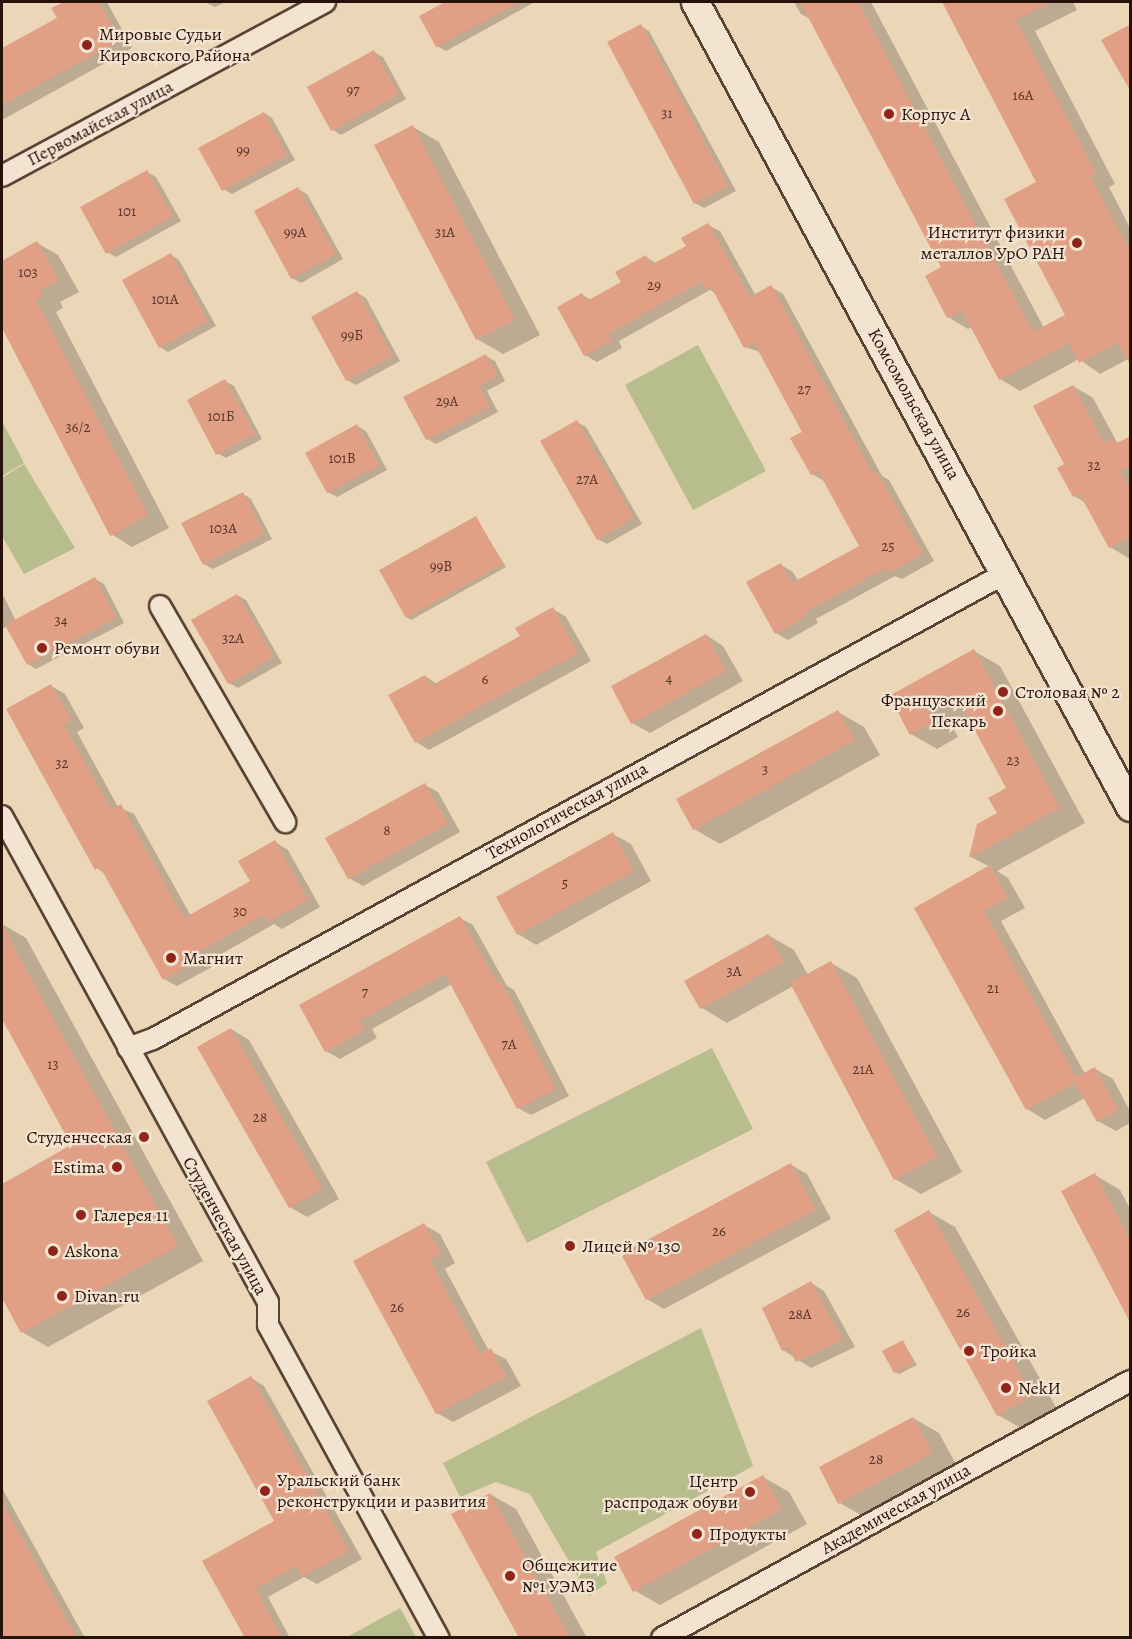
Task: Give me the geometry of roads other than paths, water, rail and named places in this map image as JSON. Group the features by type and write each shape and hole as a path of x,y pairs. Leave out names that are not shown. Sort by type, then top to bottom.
{"main road":[{"name":"Комсомольская улица","path":"695,2 1131,807"}],"street":[{"name":"Первомайская улица","path":"2,176 325,2"},
{"name":"Технологическая улица","path":"128,1048 153,1038 1006,573"},
{"path":"160,606 285,822"},
{"name":"Студенческая улица","path":"2,816 268,1302 268,1325 439,1638"},
{"name":"Академическая улица","path":"662,1638 1131,1381"}],"place":[{"name":"Мировые Судьи Кировского Района","path":"87,45"},
{"name":"Корпус А","path":"889,114"},
{"name":"Институт физики металлов УрО РАН","path":"1077,243"},
{"name":"Ремонт обуви","path":"42,648"},
{"name":"Столовая № 2","path":"1003,692"},
{"name":"Французский Пекарь","path":"998,711"},
{"name":"Магнит","path":"171,958"},
{"name":"Студенческая","path":"144,1137"},
{"name":"Estima","path":"117,1167"},
{"name":"Галерея 11","path":"81,1215"},
{"name":"Лицей № 130","path":"570,1246"},
{"name":"Askona","path":"53,1251"},
{"name":"Divan.ru","path":"62,1296"},
{"name":"Тройка","path":"969,1351"},
{"name":"NekИ","path":"1006,1388"},
{"name":"Уральский банк реконструкции и развития","path":"265,1491"},
{"name":"Центр распродаж обуви","path":"750,1492"},
{"name":"Продукты","path":"697,1534"},
{"name":"Общежитие №1 УЭМЗ","path":"510,1576"}]}
